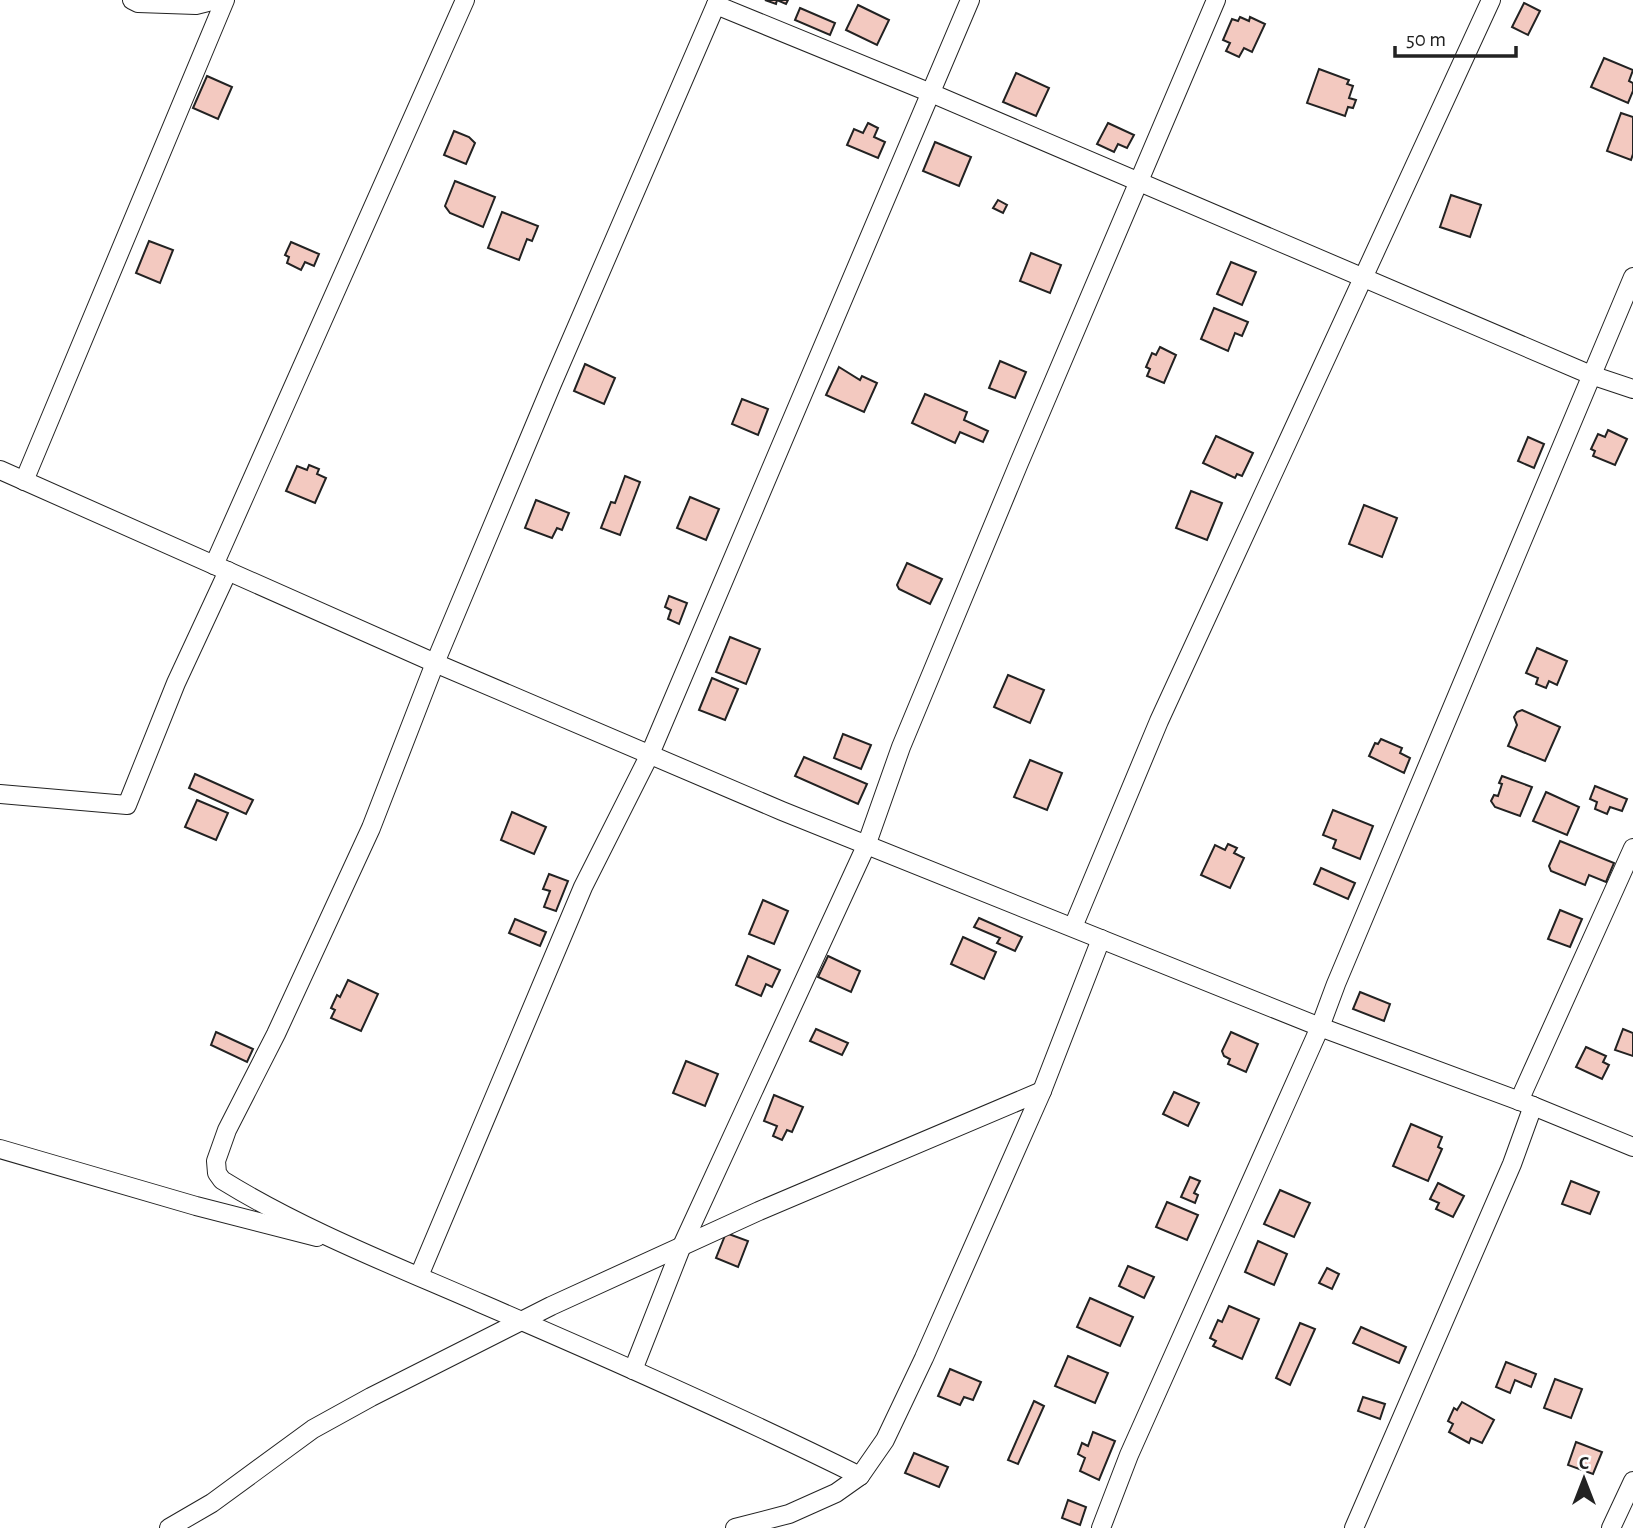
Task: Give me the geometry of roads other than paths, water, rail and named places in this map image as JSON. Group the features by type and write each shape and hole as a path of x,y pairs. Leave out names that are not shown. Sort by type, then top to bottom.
{"street":[{"path":"132,0 138,3 196,5 216,0"},
{"path":"24,481 225,0"},
{"path":"0,794 127,805 221,568 465,0"},
{"path":"419,1276 583,887 650,754 970,0"},
{"path":"633,1370 681,1248 866,846 912,721 1216,0"},
{"path":"1073,928 1159,721 1491,0"},
{"path":"860,1476 776,1434 337,1241 222,1180 217,1173 216,1161 227,1130 276,1034 371,828 435,663 552,384 717,3 1591,375 1633,389"},
{"path":"1101,1528 1129,1455 1320,1027 1633,278"},
{"path":"0,470 435,663 866,846 1320,1027 1527,1103 1633,1147"},
{"path":"1354,1528 1512,1164 1527,1103 1633,848"},
{"path":"734,1528 789,1514 836,1493 860,1476 885,1440 1042,1091 1101,939"},
{"path":"169,1528 212,1503 313,1429 371,1396 522,1321 759,1211 1042,1091"},
{"path":"0,1149 286,1231 337,1241"},
{"path":"1611,1528 1633,1481"}]}
